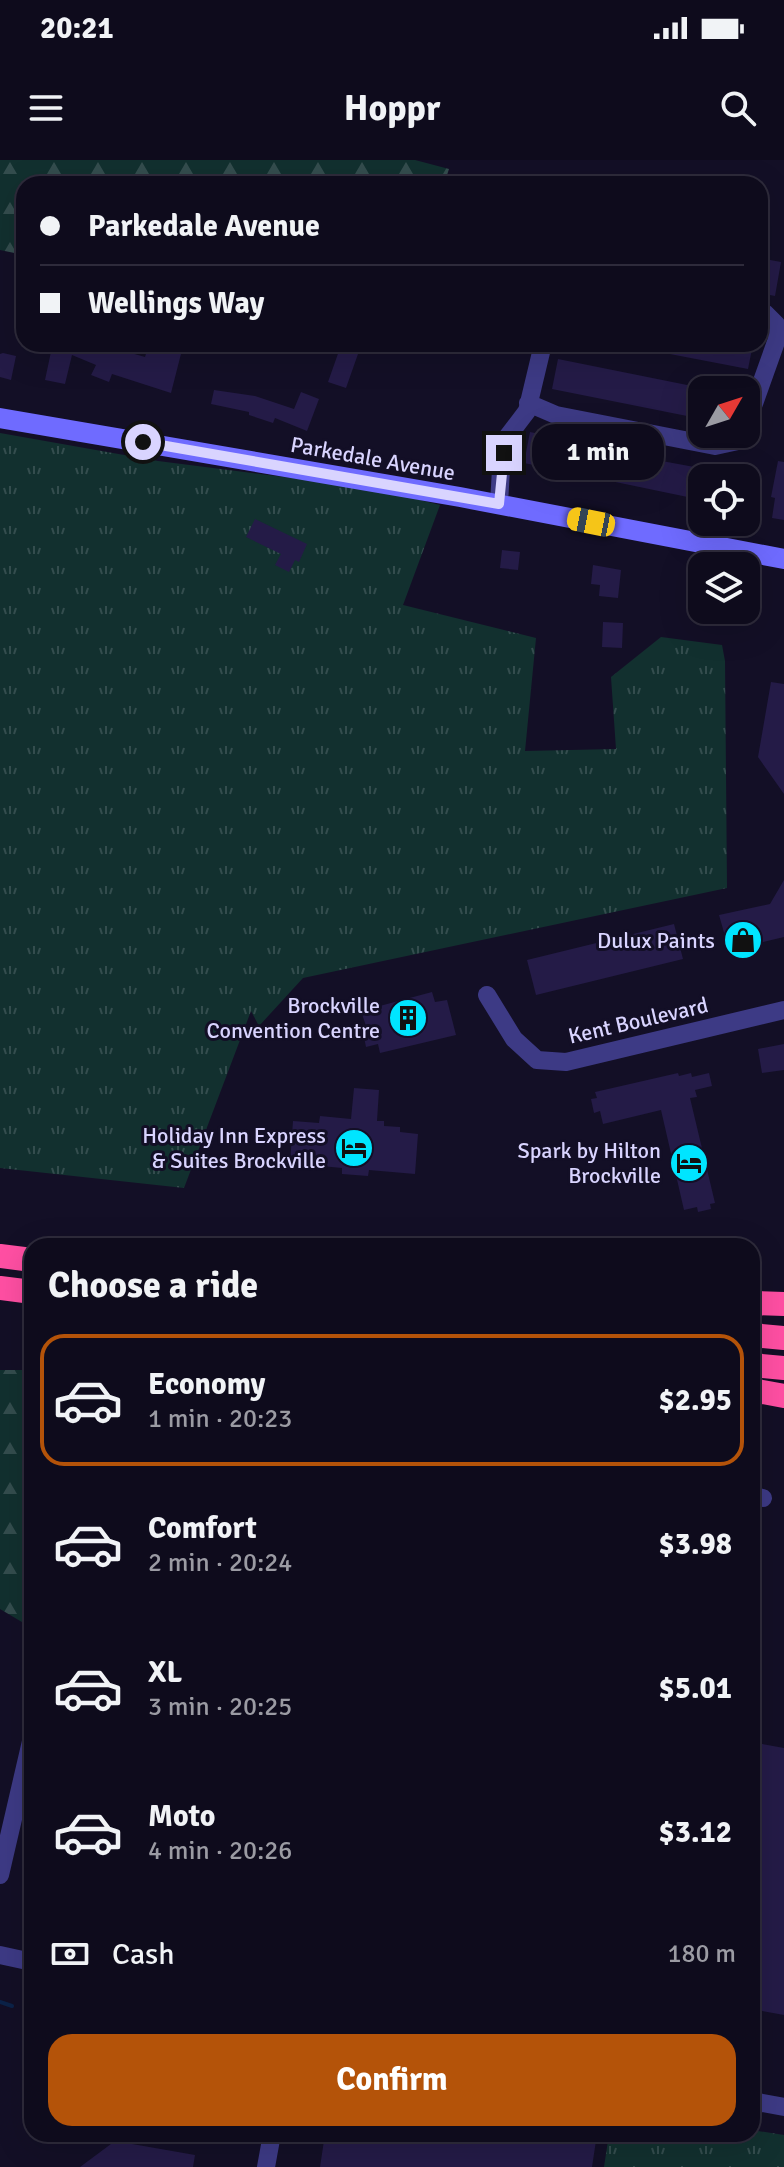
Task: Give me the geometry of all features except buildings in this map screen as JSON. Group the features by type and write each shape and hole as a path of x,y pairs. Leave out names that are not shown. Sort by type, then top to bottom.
{"highway":[{"path":"0,1256 24,1259"},
{"path":"0,1288 24,1291"},
{"path":"760,1303 784,1304"},
{"path":"760,1336 784,1338"},
{"path":"760,1366 784,1368"},
{"path":"760,1392 784,1396"}],"street":[{"path":"760,387 777,339 776,324 768,316"},
{"path":"499,504 501,469 508,436 527,411 541,352"},
{"path":"528,403 556,415 688,441"},
{"name":"Parkedale Avenue","path":"0,418 499,504 784,559"},
{"name":"Kent Boulevard","path":"487,995 514,1039 537,1060 566,1062 784,1010"},
{"path":"0,1875 24,1772"},
{"path":"0,1955 24,1960"},
{"path":"760,2102 784,2107"},
{"path":"266,2167 271,2142"}],"green space":[{"path":"0,160 415,160 449,169 447,176 16,176 16,253 0,250"},
{"path":"0,433 158,461 371,488 440,505 403,605 536,638 525,751 616,749 611,677 661,637 722,645 725,661 727,888 303,978 259,1026 251,1011 184,1188 0,1168"},
{"path":"0,1370 24,1370 24,1623 0,1609"},
{"path":"760,2131 784,2135 784,2167 604,2167 608,2142 760,2142"}],"waterway":[{"path":"0,2002 12,2006"}],"place":[{"name":"Dulux Paints","path":"743,940"},
{"name":"Brockville Convention Centre","path":"408,1018"},
{"name":"Holiday Inn Express & Suites Brockville","path":"354,1148"},
{"name":"Spark by Hilton Brockville","path":"689,1163"}],"route":[{"path":"143,442 499,504 504,453"}]}
